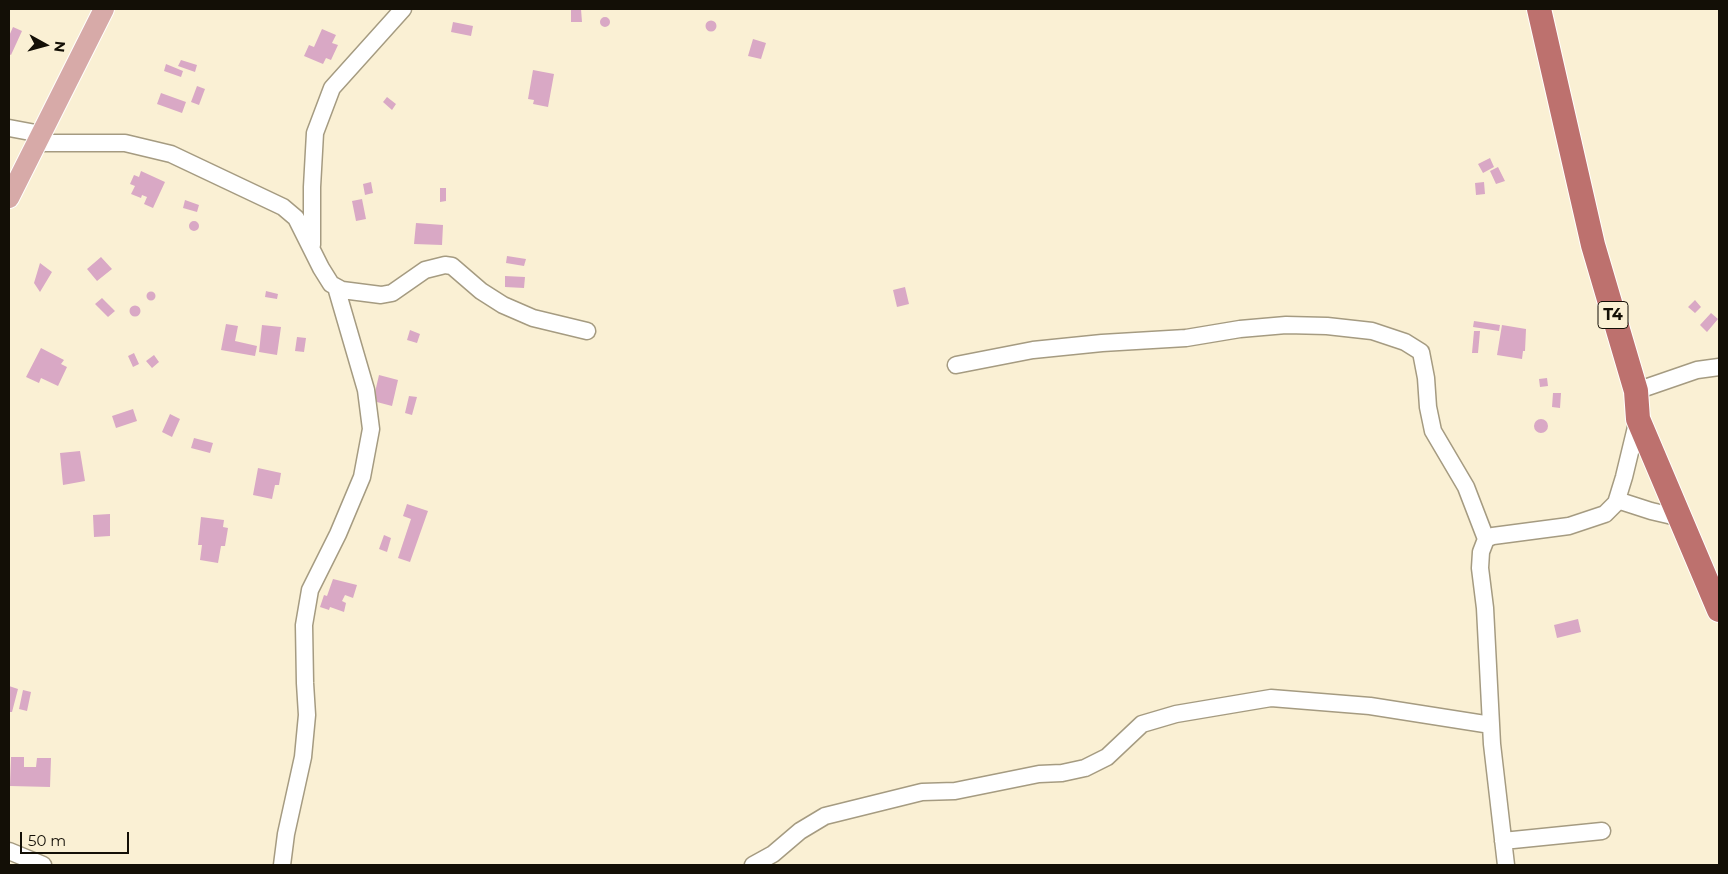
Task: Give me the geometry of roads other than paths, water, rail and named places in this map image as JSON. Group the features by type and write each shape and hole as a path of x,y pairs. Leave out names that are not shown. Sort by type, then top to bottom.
{"highway":[{"name":"T4","path":"1539,9 1593,245 1636,391 1638,419 1719,610"}],"main road":[{"path":"9,198 104,9"}],"street":[{"path":"312,250 312,188 315,133 332,88 403,9"},
{"path":"9,128 39,138 125,143 171,154 283,207 296,218 331,284 342,290 381,295 392,293 424,270 445,265 452,266 481,292 503,305 533,318 587,331"},
{"path":"282,865 286,834 303,757 307,715 304,626 310,590 338,534 362,477 371,429 366,390 336,287"},
{"path":"956,365 1033,350 1102,343 1186,338 1240,329 1277,326 1327,326 1372,331 1405,342 1421,352 1433,431 1466,487 1486,539 1481,552 1480,568 1485,608 1491,724 1506,865"},
{"path":"1636,391 1697,370 1719,367"},
{"path":"1486,539 1493,536 1569,526 1592,520 1605,514 1617,500 1638,419"},
{"path":"1617,500 1681,518"},
{"path":"753,865 773,854 800,831 825,816 922,792 955,791 1039,774 1062,773 1085,768 1107,757 1142,724 1176,714 1271,698 1370,706 1491,724"},
{"path":"1504,841 1602,831"},
{"path":"9,851 44,865"}]}
